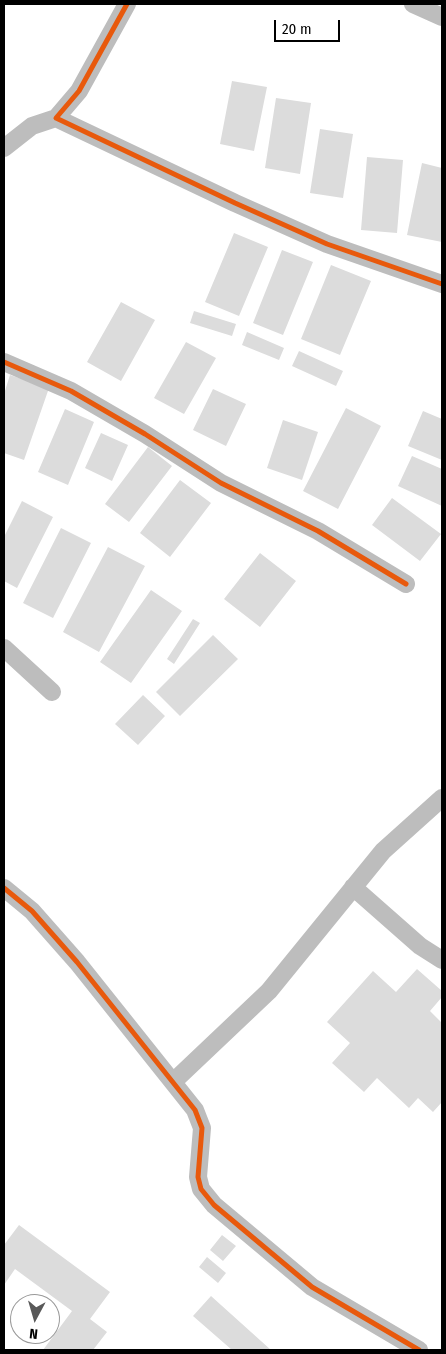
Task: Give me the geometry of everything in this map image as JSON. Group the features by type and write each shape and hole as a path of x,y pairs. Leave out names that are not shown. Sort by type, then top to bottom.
{"street":[{"path":"4,148 32,126 56,118 79,91 127,4"},
{"path":"412,4 442,17"},
{"path":"56,118 235,203 327,244 442,284"},
{"path":"4,362 71,391 145,434 221,483 318,531 406,584"},
{"path":"4,648 52,692"},
{"path":"173,1082 269,991 383,851 442,798"},
{"path":"4,888 32,911 77,962 195,1110 202,1128 198,1177 201,1189 214,1205 312,1287 419,1350"},
{"path":"353,888 420,946 442,960"}],"building":[{"path":"232,81 267,87 254,151 220,144"},
{"path":"276,98 311,103 300,174 265,168"},
{"path":"320,129 353,134 343,198 310,193"},
{"path":"367,157 403,160 397,233 361,230"},
{"path":"422,163 442,168 442,242 407,235"},
{"path":"234,233 268,247 239,316 205,302"},
{"path":"282,250 313,262 283,335 253,323"},
{"path":"331,265 371,281 340,355 301,339"},
{"path":"121,302 155,320 121,381 87,362"},
{"path":"194,311 236,324 232,336 190,323"},
{"path":"247,332 284,348 279,360 242,345"},
{"path":"186,342 216,358 184,414 154,398"},
{"path":"299,351 343,371 336,386 292,366"},
{"path":"10,375 49,388 24,460 4,453 4,394"},
{"path":"213,389 246,404 226,446 193,430"},
{"path":"346,408 381,426 338,509 303,491"},
{"path":"65,409 94,422 68,485 38,472"},
{"path":"423,411 442,419 442,460 408,446"},
{"path":"283,420 318,432 302,480 267,468"},
{"path":"101,433 128,445 112,481 85,468"},
{"path":"148,447 172,466 129,522 105,504"},
{"path":"412,456 442,469 442,506 398,486"},
{"path":"180,480 211,503 170,557 140,533"},
{"path":"392,498 441,534 420,561 372,525"},
{"path":"22,501 53,517 17,588 4,581 4,537"},
{"path":"61,528 91,543 53,618 23,603"},
{"path":"108,547 145,566 99,652 63,632"},
{"path":"260,553 296,581 260,627 224,599"},
{"path":"151,590 182,611 131,683 100,662"},
{"path":"193,619 200,623 174,664 167,659"},
{"path":"213,635 238,659 180,716 156,692"},
{"path":"143,695 165,716 138,745 115,724"},
{"path":"417,969 442,991 442,997 430,1011 442,1023 442,1102 433,1112 418,1098 409,1108 377,1078 364,1092 332,1063 350,1043 327,1022 373,971 396,992"},
{"path":"19,1225 110,1292 90,1319 107,1332 93,1350 43,1350 47,1344 60,1344 60,1327 72,1311 60,1302 60,1294 49,1294 15,1269 4,1285 4,1245"},
{"path":"222,1235 236,1246 223,1261 210,1250"},
{"path":"207,1257 226,1273 218,1283 199,1267"},
{"path":"211,1296 271,1350 232,1350 193,1316"}],"cycle path":[{"path":"127,4 79,91 56,118 235,203 327,244 442,284"},
{"path":"4,362 71,391 145,434 221,483 318,531 406,584"},
{"path":"4,888 32,911 77,962 195,1110 202,1128 198,1177 201,1189 214,1205 312,1287 419,1350"}]}
